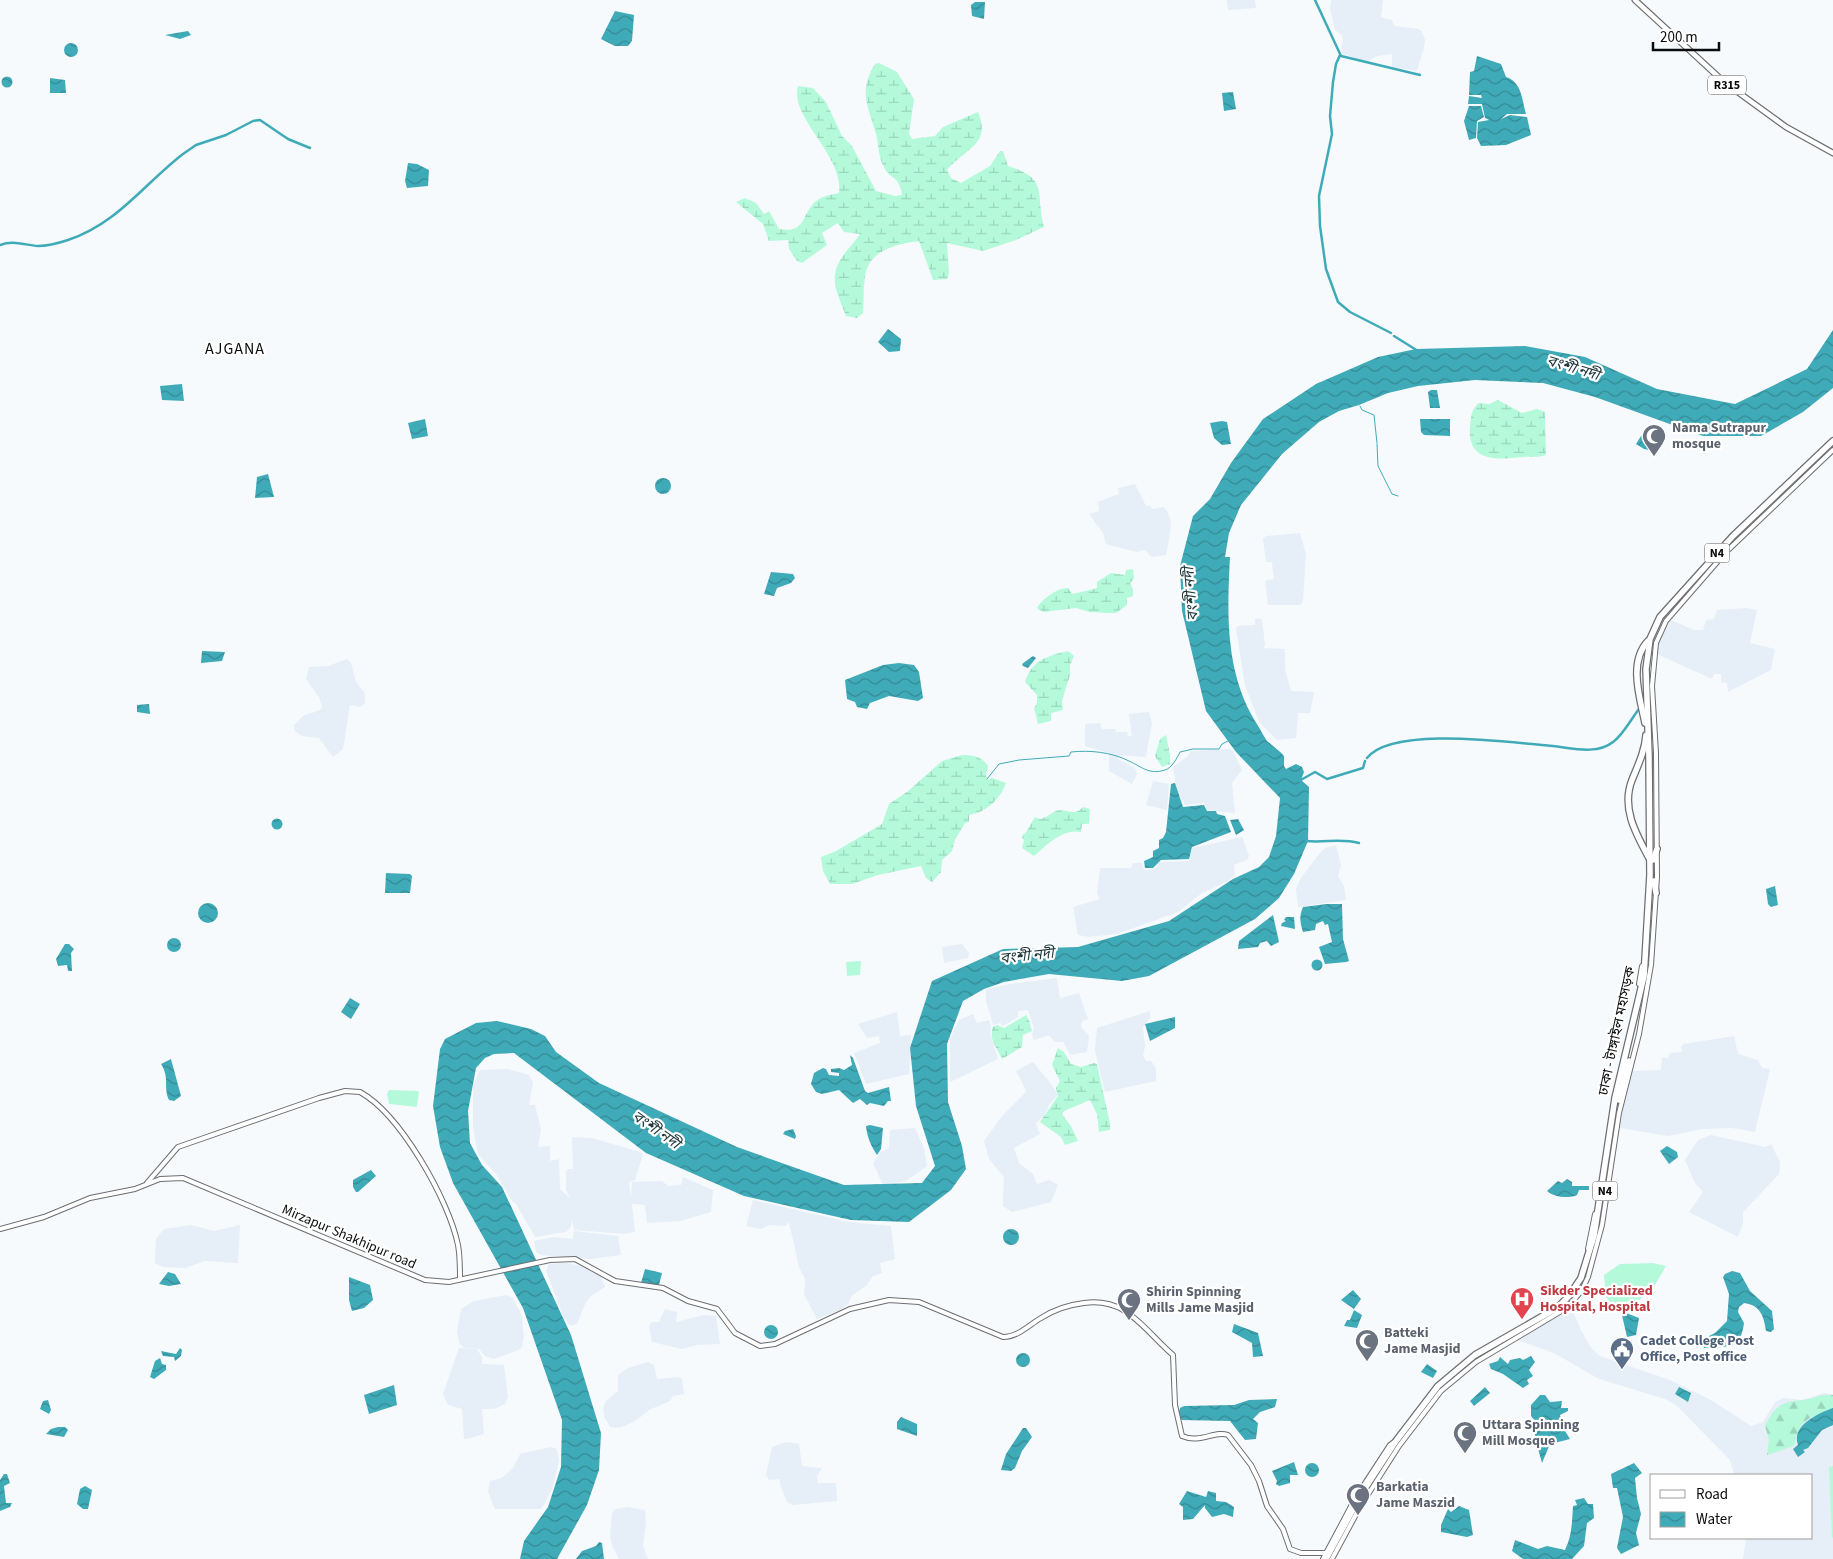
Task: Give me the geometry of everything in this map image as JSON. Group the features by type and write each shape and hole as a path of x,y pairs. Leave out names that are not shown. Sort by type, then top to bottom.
{"highway":[{"name":"ঢাকা - টাঙ্গাইল মহাসড়ক","path":"1650,689 1646,658 1650,639 1660,617 1733,536 1833,441"},
{"name":"ঢাকা - টাঙ্গাইল মহাসড়ক","path":"1327,1558 1364,1495 1433,1392 1450,1375 1475,1356 1557,1308 1582,1278 1594,1236 1615,1098 1635,1016 1642,975 1650,859 1649,718 1651,646 1658,628 1671,609 1735,539 1833,448"},
{"path":"1650,639 1640,655 1637,677 1646,729 1645,745 1631,782 1628,802 1630,819 1650,859 1657,849"},
{"name":"ঢাকা - টাঙ্গাইল মহাসড়ক","path":"1398,1443 1430,1400 1451,1378 1479,1358 1553,1315 1576,1293 1585,1278 1592,1260 1611,1164 1619,1099 1642,1010 1650,965 1654,881 1650,859"},
{"path":"1654,881 1656,893"}],"main road":[{"name":"R315","path":"1635,0 1724,82 1786,127 1833,153"},
{"path":"1650,689 1656,753 1657,849 1656,893 1650,965"},
{"path":"1466,1359 1553,1308 1565,1298 1577,1280 1587,1251 1600,1189 1613,1095 1635,1016"},
{"path":"146,1185 169,1155 186,1144 320,1098 345,1091 360,1092 399,1127 414,1146 453,1227 458,1245 460,1279"},
{"name":"Mirzapur Shakhipur road","path":"0,1229 34,1220 90,1198 146,1185 165,1178 183,1178 329,1239 410,1276 439,1282 550,1260 575,1259 615,1281 663,1288 688,1301 717,1309 735,1333 760,1346 775,1344 850,1309 889,1300 919,1302 1004,1338 1017,1334 1064,1305 1102,1301 1119,1306 1132,1316 1172,1355 1175,1406 1182,1436 1202,1439 1225,1433 1233,1438 1259,1481 1267,1506 1283,1529 1290,1549 1327,1558"}],"shaded area":[{"path":"1227,0 1255,0 1256,8 1228,10"},
{"path":"1331,0 1383,0 1381,17 1392,20 1394,26 1419,29 1425,40 1417,71 1392,67 1392,54 1377,56 1367,62 1343,54 1341,48 1343,40 1341,34 1335,30 1330,9"},
{"path":"1135,484 1146,506 1150,506 1152,509 1164,507 1168,513 1171,523 1166,555 1151,557 1145,550 1137,552 1106,544 1103,533 1089,514 1099,511 1098,502 1119,494 1118,488"},
{"path":"1300,533 1306,554 1303,600 1301,605 1268,605 1265,581 1274,579 1272,562 1266,562 1263,539 1266,536"},
{"path":"1747,608 1757,610 1750,643 1775,649 1771,670 1728,692 1727,683 1721,682 1721,674 1714,674 1712,679 1657,654 1659,641 1671,620 1694,630 1703,630 1706,620 1714,619 1717,610"},
{"path":"1255,618 1262,619 1265,645 1263,648 1285,649 1285,669 1291,691 1314,692 1310,713 1298,713 1296,738 1277,740 1259,722 1245,685 1236,629 1237,626 1255,625"},
{"path":"347,659 351,663 356,682 365,693 365,703 360,707 350,705 343,749 333,757 319,738 302,736 295,731 294,725 303,716 320,710 322,707 319,697 306,679 309,667 328,666"},
{"path":"1149,712 1152,723 1146,757 1119,755 1118,759 1135,768 1137,774 1132,784 1109,771 1109,753 1085,746 1085,724 1100,723 1102,729 1115,729 1116,732 1127,732 1128,736 1132,736 1129,714"},
{"path":"1230,749 1233,751 1242,770 1232,783 1235,813 1207,810 1204,803 1185,805 1177,791 1173,767 1187,757 1191,751"},
{"path":"1153,781 1169,784 1167,810 1146,805"},
{"path":"1242,837 1249,856 1247,860 1234,865 1235,875 1227,882 1202,893 1178,912 1117,934 1089,937 1078,935 1073,907 1100,899 1097,893 1100,868 1131,868 1133,863 1142,863 1144,870 1156,868 1159,862 1189,861 1192,848"},
{"path":"1336,845 1341,865 1338,876 1344,886 1346,900 1298,907 1296,889 1301,878 1325,848"},
{"path":"962,944 969,953 968,958 944,963 942,947"},
{"path":"1057,978 1060,998 1079,993 1088,1019 1082,1021 1081,1027 1089,1036 1087,1052 1070,1055 1063,1042 1055,1042 1049,1035 1034,1040 1032,1035 1034,1028 1028,1010 1018,1011 1018,1017 1003,1026 1000,1023 993,1025 986,1001 986,989"},
{"path":"1150,1011 1150,1018 1143,1027 1145,1047 1143,1055 1146,1061 1151,1061 1156,1068 1156,1081 1105,1092 1095,1051 1097,1028"},
{"path":"897,1012 900,1036 911,1035 909,1074 866,1084 854,1053 880,1043 879,1036 867,1038 858,1024"},
{"path":"973,1014 977,1023 989,1020 991,1026 990,1033 998,1059 950,1082 950,1039 959,1020"},
{"path":"1734,1036 1738,1054 1758,1060 1762,1068 1770,1069 1755,1132 1732,1128 1702,1129 1668,1136 1620,1128 1628,1081 1632,1071 1661,1070 1662,1057 1668,1058 1670,1053 1682,1052 1681,1047 1684,1044"},
{"path":"1033,1062 1058,1095 1049,1105 1044,1116 1036,1123 1040,1134 1014,1148 1019,1163 1033,1174 1037,1184 1049,1180 1058,1185 1051,1202 1012,1212 1003,1206 1004,1177 989,1159 984,1141 1002,1116 1025,1093 1026,1090 1016,1071"},
{"path":"508,1069 529,1075 533,1082 529,1105 535,1105 541,1129 538,1147 550,1146 550,1161 559,1159 560,1189 570,1198 566,1190 566,1173 567,1169 573,1169 572,1137 592,1138 643,1154 635,1180 629,1182 631,1198 632,1182 662,1181 668,1186 681,1185 683,1177 713,1190 711,1212 680,1221 647,1223 645,1205 632,1204 635,1232 625,1234 574,1230 572,1219 571,1227 566,1232 535,1237 496,1174 478,1154 473,1127 473,1086 480,1070"},
{"path":"915,1128 924,1148 927,1166 906,1181 883,1185 873,1163 881,1152 889,1148 890,1130"},
{"path":"1711,1135 1765,1147 1771,1144 1780,1162 1779,1174 1743,1212 1743,1223 1738,1237 1689,1212 1703,1192 1695,1183 1685,1160 1698,1140"},
{"path":"753,1200 849,1222 891,1226 895,1259 880,1263 882,1273 873,1276 866,1286 851,1296 849,1303 840,1310 817,1319 804,1294 805,1279 799,1267 789,1222 785,1226 769,1225 761,1229 746,1226"},
{"path":"191,1225 214,1231 240,1225 238,1263 205,1261 185,1268 163,1267 155,1263 156,1239 164,1229"},
{"path":"574,1231 618,1236 621,1255 590,1259 541,1255 536,1252 534,1241 553,1237 573,1239"},
{"path":"567,1263 581,1266 601,1277 605,1287 592,1295 586,1302 577,1324 570,1326 564,1318 546,1271 549,1264"},
{"path":"506,1295 513,1298 522,1316 524,1338 521,1349 494,1359 485,1356 479,1349 464,1348 459,1343 457,1331 461,1309 474,1301"},
{"path":"1571,1307 1592,1349 1600,1356 1670,1380 1711,1400 1751,1426 1763,1422 1775,1402 1784,1398 1802,1400 1824,1393 1833,1394 1833,1559 1743,1559 1746,1539 1813,1539 1813,1474 1734,1474 1730,1460 1677,1406 1665,1399 1599,1379 1554,1353 1517,1340"},
{"path":"665,1309 677,1312 676,1322 704,1315 716,1316 720,1344 697,1345 682,1349 652,1342 649,1326 652,1322 659,1322"},
{"path":"459,1348 477,1349 482,1357 482,1364 504,1365 508,1397 505,1404 494,1409 482,1409 484,1434 467,1439 464,1439 462,1409 448,1405 443,1394"},
{"path":"648,1362 654,1365 657,1379 679,1377 682,1379 684,1394 673,1396 670,1401 649,1410 634,1422 619,1428 610,1427 603,1409 606,1401 618,1391 618,1375 628,1368"},
{"path":"786,1442 799,1444 802,1466 822,1468 817,1476 818,1483 836,1483 837,1501 793,1505 787,1502 780,1479 769,1480 766,1475 772,1447"},
{"path":"551,1447 557,1449 559,1461 553,1487 544,1505 540,1509 495,1509 488,1492 490,1481 502,1478 513,1468 520,1454"},
{"path":"627,1507 645,1510 646,1524 643,1546 648,1559 619,1559 613,1548 610,1537 612,1513 616,1509"}],"green space":[{"path":"879,63 897,72 914,99 909,134 912,139 935,136 943,127 978,112 981,123 979,139 974,146 947,170 951,178 961,183 990,166 1000,151 1003,151 1008,166 1030,176 1035,182 1040,197 1044,227 1016,240 983,251 947,243 949,273 947,279 933,280 919,241 885,250 872,260 867,268 864,282 863,313 857,318 846,316 837,293 835,279 838,264 860,234 844,232 838,223 822,233 827,245 802,263 797,261 789,249 788,240 769,241 763,224 736,202 745,198 756,203 764,214 769,211 779,229 787,230 798,226 810,208 819,199 839,193 838,179 833,165 801,111 797,98 798,86 813,88 826,102 842,136 852,146 876,191 895,196 902,195 899,184 886,171 882,163 866,99 867,83 870,74 875,64"},
{"path":"1498,400 1522,413 1537,409 1545,412 1546,455 1494,458 1479,453 1473,447 1470,438 1470,427 1471,417 1476,405 1479,403 1489,404"},
{"path":"1133,569 1134,579 1130,583 1133,589 1133,596 1127,598 1127,605 1116,613 1089,612 1076,608 1043,612 1037,608 1046,598 1059,590 1068,588 1072,594 1094,589 1097,588 1097,582 1111,573 1125,575 1126,570"},
{"path":"1068,651 1074,656 1070,665 1070,675 1062,701 1063,710 1051,713 1051,721 1038,724 1034,708 1037,703 1037,695 1025,682 1032,669 1041,660"},
{"path":"1166,735 1170,764 1162,767 1155,756 1160,739"},
{"path":"962,755 969,755 983,760 988,766 986,776 988,780 992,778 1006,783 1000,795 992,804 981,811 969,815 969,822 965,823 955,840 952,851 942,860 941,872 932,882 926,878 921,866 878,875 852,884 830,884 823,871 821,857 836,851 882,824 889,804 907,792 942,761"},
{"path":"1083,807 1090,809 1089,824 1082,824 1081,832 1074,831 1061,835 1034,856 1022,848 1023,834 1025,834 1035,817 1040,819 1059,810 1075,812"},
{"path":"861,961 860,975 847,976 846,962"},
{"path":"1026,1015 1032,1031 1023,1035 1022,1047 1002,1059 994,1044 992,1036 993,1027 997,1025 1004,1028"},
{"path":"1058,1048 1064,1052 1071,1064 1081,1067 1094,1063 1097,1064 1110,1124 1110,1130 1099,1132 1097,1114 1090,1100 1064,1111 1062,1114 1071,1126 1078,1141 1065,1145 1061,1137 1040,1122 1058,1096 1056,1088 1060,1081 1052,1065"},
{"path":"389,1090 419,1091 417,1107 389,1104 387,1094"},
{"path":"1653,1263 1666,1266 1651,1289 1633,1303 1615,1308 1606,1297 1604,1275 1620,1264"},
{"path":"1822,1395 1833,1395 1833,1410 1806,1420 1799,1430 1794,1446 1767,1455 1769,1439 1765,1426 1776,1409 1789,1402"},
{"path":"1833,1466 1833,1537 1832,1538 1829,1467"}],"water":[{"path":"975,2 985,2 984,19 972,16 971,5"},
{"path":"615,11 634,15 632,41 628,46 615,46 601,39"},
{"path":"188,31 191,35 180,39 165,35"},
{"path":"71,43 76,45 78,50 76,55 71,57 66,55 64,50 66,45"},
{"path":"1477,56 1501,64 1506,77 1511,79 1518,87 1526,114 1507,114 1501,119 1510,115 1527,117 1531,135 1506,145 1481,146 1477,138 1478,122 1489,120 1485,118 1482,104 1468,104 1469,96 1482,98 1481,95 1469,95 1470,72 1474,71"},
{"path":"7,76 13,82 7,88 1,82"},
{"path":"50,78 65,80 66,93 50,93"},
{"path":"1233,92 1236,109 1224,111 1222,93"},
{"path":"1469,106 1481,106 1484,117 1477,121 1476,138 1469,140 1464,121"},
{"path":"408,163 417,164 429,170 428,186 407,188 405,181"},
{"path":"888,329 901,339 900,351 889,352 878,342"},
{"name":"বংশী নদী","path":"1833,330 1833,388 1803,412 1761,436 1703,436 1595,397 1543,383 1475,380 1418,386 1388,393 1339,411 1319,422 1282,454 1241,505 1229,533 1225,557 1230,557 1228,599 1230,641 1233,662 1245,702 1267,741 1284,756 1284,766 1286,769 1296,764 1302,767 1304,772 1301,780 1309,787 1308,841 1294,874 1279,898 1255,919 1149,976 1122,981 1049,974 1004,982 984,989 963,1001 947,1044 948,1102 962,1146 966,1169 951,1190 909,1222 851,1220 744,1196 646,1153 514,1053 494,1054 485,1058 476,1068 468,1111 470,1143 482,1165 502,1187 571,1335 601,1433 599,1470 587,1505 557,1559 520,1559 524,1541 548,1507 561,1467 562,1420 523,1308 453,1183 440,1147 433,1106 440,1049 445,1039 476,1023 497,1021 531,1029 545,1036 556,1052 599,1083 737,1147 844,1185 922,1183 935,1166 916,1106 910,1048 932,981 1003,949 1078,947 1169,921 1233,879 1259,867 1269,857 1276,836 1280,798 1236,752 1206,711 1182,611 1180,566 1193,516 1210,499 1231,463 1263,419 1316,384 1378,357 1416,349 1525,346 1585,357 1657,389 1735,404 1807,369"},
{"path":"182,384 184,401 162,400 160,386"},
{"path":"1437,390 1440,408 1430,408 1428,392"},
{"path":"425,419 428,436 412,439 408,423"},
{"path":"1420,419 1450,419 1450,436 1424,435 1421,432"},
{"path":"1227,422 1231,444 1222,445 1214,438 1210,423"},
{"path":"1641,436 1651,439 1651,441 1653,439 1658,440 1654,451 1644,449 1636,444"},
{"path":"268,474 274,497 255,498 257,477"},
{"path":"663,478 669,480 671,486 669,492 663,494 657,492 655,486 657,480"},
{"path":"771,572 793,574 795,578 791,583 777,588 774,596 764,594"},
{"path":"202,651 225,652 222,661 201,663"},
{"path":"1033,656 1036,658 1028,668 1023,666 1022,664"},
{"path":"899,663 914,665 919,672 923,698 918,701 889,696 870,703 867,709 857,707 855,702 847,699 845,680 883,665"},
{"path":"149,704 150,714 137,712 137,705"},
{"path":"1175,783 1183,807 1204,805 1207,811 1216,811 1217,814 1225,816 1231,832 1192,847 1189,859 1161,860 1153,868 1145,868 1144,861 1153,857 1153,851 1159,848 1159,840 1163,838 1166,832 1171,784"},
{"path":"277,818 283,824 277,830 271,824"},
{"path":"1238,819 1244,830 1236,835 1230,820"},
{"path":"386,873 410,874 412,876 410,893 385,893"},
{"path":"1775,886 1778,905 1771,907 1768,904 1766,889"},
{"path":"208,903 215,906 218,913 215,920 208,923 201,920 198,913 201,906"},
{"path":"1342,904 1343,939 1349,961 1325,964 1319,947 1332,942 1328,924 1325,925 1323,921 1316,924 1315,930 1303,932 1300,919 1303,907"},
{"path":"1273,915 1279,942 1271,946 1267,941 1260,943 1258,947 1238,949 1239,941"},
{"path":"1286,917 1294,917 1295,929 1281,926 1286,921 1284,920"},
{"path":"174,938 179,940 181,945 179,950 174,952 169,950 167,945 169,940"},
{"path":"65,944 69,944 74,949 71,953 72,971 68,971 67,965 58,966 56,959"},
{"path":"1317,959 1323,965 1317,971 1311,965"},
{"path":"350,998 360,1004 351,1019 341,1012"},
{"path":"1175,1017 1175,1028 1150,1041 1145,1024"},
{"path":"850,1055 853,1058 865,1091 868,1093 889,1087 891,1101 888,1101 884,1106 870,1103 867,1105 860,1099 853,1103 839,1090 822,1094 816,1092 811,1084 814,1073 823,1068 826,1069 829,1075 839,1076 839,1073 831,1072 831,1069 839,1068 844,1070 852,1065"},
{"path":"171,1059 181,1096 174,1101 169,1100 167,1095 165,1074 161,1064"},
{"path":"866,1126 883,1128 881,1149 877,1155 867,1134"},
{"path":"793,1129 796,1136 795,1139 783,1134 785,1131"},
{"path":"1667,1146 1677,1152 1678,1157 1669,1164 1660,1151"},
{"path":"371,1170 376,1176 356,1192 353,1187 353,1180"},
{"path":"1567,1179 1572,1182 1572,1186 1589,1186 1589,1190 1579,1190 1577,1195 1566,1197 1553,1195 1547,1191 1558,1181 1562,1183"},
{"path":"1008,1229 1014,1229 1019,1234 1017,1243 1008,1245 1003,1240 1003,1234"},
{"path":"645,1269 662,1273 659,1285 641,1283"},
{"path":"1732,1271 1740,1273 1750,1291 1772,1311 1774,1329 1771,1332 1766,1331 1760,1312 1754,1306 1744,1303 1739,1307 1738,1312 1744,1323 1740,1338 1726,1347 1704,1348 1702,1344 1706,1343 1707,1337 1715,1333 1727,1321 1729,1294 1723,1277"},
{"path":"168,1272 175,1274 181,1284 169,1286 159,1284"},
{"path":"349,1277 370,1285 373,1300 364,1308 352,1311 349,1300"},
{"path":"1353,1290 1361,1299 1354,1309 1341,1300"},
{"path":"1354,1310 1362,1315 1357,1328 1344,1326 1347,1320 1350,1320"},
{"path":"1621,1311 1639,1318 1636,1335 1627,1337"},
{"path":"1234,1324 1258,1333 1263,1356 1253,1357 1252,1343 1232,1332"},
{"path":"768,1325 774,1325 778,1332 774,1339 768,1339 764,1335 764,1329"},
{"path":"180,1348 182,1350 181,1356 175,1361 174,1357 163,1356 161,1351 176,1354"},
{"path":"1020,1353 1026,1353 1030,1360 1026,1367 1020,1367 1016,1363 1016,1357"},
{"path":"1531,1356 1535,1362 1529,1370 1533,1376 1527,1380 1529,1384 1523,1388 1503,1374 1491,1369 1489,1364 1498,1361 1500,1357 1508,1364 1510,1360 1520,1358 1523,1360"},
{"path":"160,1358 162,1364 166,1365 166,1370 154,1379 150,1377 155,1361"},
{"path":"1427,1364 1437,1371 1433,1378 1421,1372"},
{"path":"394,1385 397,1405 369,1414 364,1395"},
{"path":"1485,1387 1490,1393 1474,1406 1470,1401"},
{"path":"1679,1387 1691,1393 1688,1402 1675,1394"},
{"path":"1540,1395 1545,1395 1550,1402 1562,1401 1561,1408 1568,1408 1568,1411 1560,1415 1562,1426 1570,1439 1550,1444 1542,1463 1535,1438 1535,1421 1531,1416 1531,1405"},
{"path":"1277,1399 1275,1407 1260,1412 1253,1419 1258,1423 1256,1439 1245,1440 1230,1421 1182,1420 1178,1415 1180,1408 1184,1406 1234,1405 1249,1400"},
{"path":"48,1400 51,1410 49,1414 40,1409 43,1401"},
{"path":"1833,1408 1833,1425 1822,1430 1808,1448 1803,1450 1805,1452 1798,1457 1793,1449 1798,1445 1797,1438 1802,1426 1814,1417"},
{"path":"901,1417 917,1424 917,1436 897,1429 897,1422"},
{"path":"65,1427 68,1430 64,1437 46,1434 51,1429"},
{"path":"1023,1428 1026,1428 1032,1437 1022,1451 1015,1468 1011,1471 1001,1470 1006,1454"},
{"path":"1294,1462 1298,1475 1290,1475 1290,1483 1279,1486 1276,1484 1277,1481 1272,1471"},
{"path":"1309,1463 1315,1463 1319,1470 1315,1477 1309,1477 1305,1473 1305,1467"},
{"path":"1634,1463 1642,1473 1635,1478 1641,1514 1636,1533 1639,1545 1621,1554 1617,1548 1623,1517 1617,1488 1613,1488 1611,1474"},
{"path":"4,1474 7,1474 10,1483 4,1486 6,1503 12,1503 10,1507 0,1511 0,1480"},
{"path":"85,1486 92,1490 88,1509 83,1509 77,1504 80,1489"},
{"path":"1187,1491 1206,1497 1208,1491 1216,1493 1216,1501 1226,1502 1234,1507 1233,1517 1224,1514 1212,1517 1205,1508 1205,1505 1193,1519 1183,1520 1183,1507 1179,1504"},
{"path":"1584,1498 1588,1504 1593,1504 1594,1518 1587,1523 1584,1546 1572,1559 1523,1559 1512,1551 1515,1540 1538,1549 1547,1546 1565,1550 1572,1523 1573,1506 1577,1505 1575,1500"},
{"path":"1459,1506 1469,1510 1473,1535 1467,1537 1441,1532 1441,1525 1448,1509 1451,1512"},
{"path":"599,1542 602,1543 604,1559 576,1559 582,1551 596,1546"}],"waterway":[{"path":"1315,0 1341,56 1420,75"},
{"path":"1340,55 1336,64 1333,82 1330,116 1332,134 1319,196 1320,226 1326,269 1338,302 1350,312 1391,333"},
{"path":"0,245 14,243 38,246 64,241 85,233 116,214 169,166 196,145 226,135 253,121 260,120 288,139 310,148"},
{"path":"1394,336 1418,351"},
{"path":"1360,406 1362,410 1374,415 1377,443"},
{"path":"1377,444 1378,466 1392,494 1398,496"},
{"path":"1367,758 1381,748 1402,742 1427,739 1484,740 1592,750 1607,746 1617,739 1639,709"},
{"path":"987,779 999,764 1019,760 1069,756 1071,752 1078,751 1108,754 1154,772 1170,767 1180,752 1193,749 1219,749 1222,744 1230,740"},
{"path":"1299,781 1315,772 1327,779 1363,768 1365,761"},
{"path":"1306,841 1359,843"}],"place":[{"name":"Nama Sutrapur mosque","path":"1654,457"},
{"name":"Sikder Specialized Hospital, Hospital","path":"1522,1320"},
{"name":"Shirin Spinning Mills Jame Masjid","path":"1129,1321"},
{"name":"Batteki Jame Masjid","path":"1367,1362"},
{"name":"Cadet College Post Office, Post office","path":"1622,1370"},
{"name":"Uttara Spinning Mill Mosque","path":"1465,1454"},
{"name":"Barkatia Jame Maszid","path":"1358,1516"}],"district":[{"name":"AJGANA","path":"235,349"}]}
